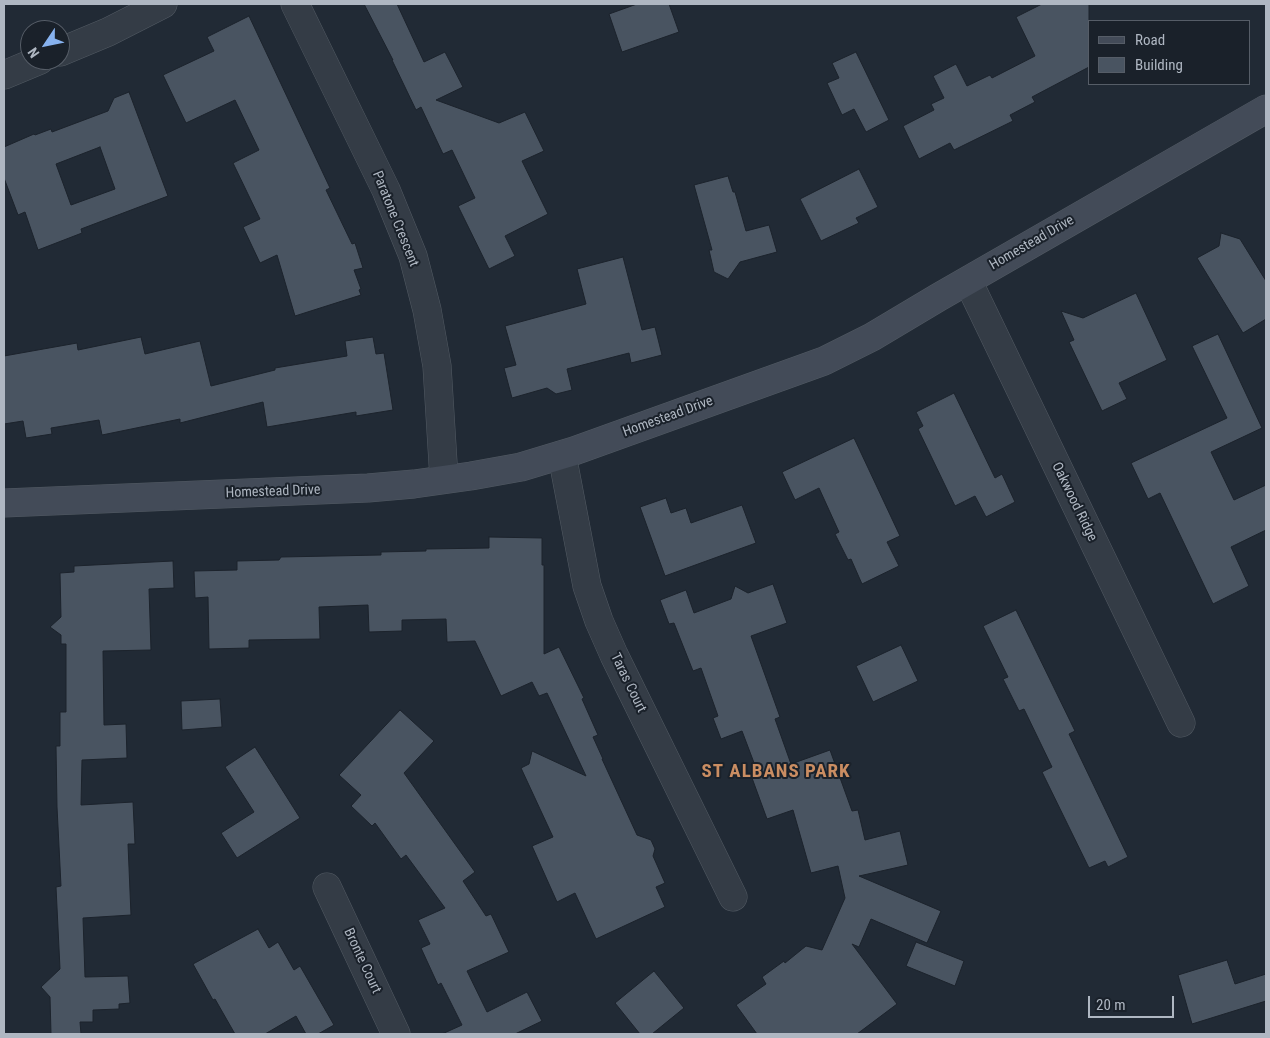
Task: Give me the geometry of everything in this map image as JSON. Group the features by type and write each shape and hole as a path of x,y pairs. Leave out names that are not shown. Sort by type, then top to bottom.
{"street":[{"path":"70,48 108,32 163,4"},
{"name":"Paratone Crescent","path":"295,4 386,190 412,256 427,310 437,366 444,479"},
{"path":"4,74 20,68"},
{"name":"Homestead Drive","path":"4,503 368,488 414,484 521,467 562,455 824,361 872,337 1266,109"},
{"name":"Oakwood Ridge","path":"968,281 1180,723"},
{"name":"Taras Court","path":"562,455 587,586 599,621 733,897"},
{"name":"Bronte Court","path":"328,887 396,1034"}],"building":[{"path":"364,4 397,4 424,62 445,52 463,87 436,100 499,123 525,112 544,151 522,161 548,214 505,236 515,256 489,269 458,206 475,198 452,150 443,154 421,107 416,110"},
{"path":"637,4 669,4 679,32 622,52 609,14"},
{"path":"1042,4 1089,4 1088,68 1032,97 1035,102 1010,115 1013,121 954,150 950,143 919,159 903,126 934,110 931,104 944,98 933,76 956,64 967,86 990,75 992,78 1035,56 1016,17"},
{"path":"249,16 330,188 326,190 352,244 355,243 363,268 354,270 361,289 359,290 361,295 295,316 277,255 260,263 243,227 260,219 233,163 259,150 235,100 186,123 163,75 214,51 207,37"},
{"path":"856,52 889,120 866,132 854,109 842,115 827,83 839,78 832,63"},
{"path":"129,92 168,196 81,229 82,233 38,250 25,212 18,215 4,178 4,147 34,134 51,129 52,132 108,111 114,98","holes":["100,147 115,189 71,205 56,164"]},
{"path":"859,169 878,207 856,218 859,223 821,241 800,199"},
{"path":"728,176 733,192 735,192 746,231 769,225 777,252 740,262 728,279 714,272 709,250 712,250 694,185"},
{"path":"1221,233 1240,239 1266,281 1266,319 1243,333 1197,258 1219,246"},
{"path":"623,257 642,330 655,327 662,355 631,363 629,353 567,369 572,390 556,394 547,388 512,398 504,368 516,365 505,326 586,304 577,269"},
{"path":"1136,293 1167,360 1119,383 1127,399 1102,411 1069,342 1074,340 1061,311 1083,318"},
{"path":"1218,334 1262,428 1211,452 1234,500 1266,485 1266,530 1231,547 1249,586 1213,604 1160,493 1148,499 1131,463 1227,418 1192,346"},
{"path":"141,337 145,354 200,341 211,386 275,370 275,368 347,356 345,341 373,337 376,354 384,353 393,410 356,416 356,412 267,427 263,402 180,423 180,419 102,435 99,420 51,428 52,434 26,438 23,421 4,424 4,356 77,343 78,350"},
{"path":"954,393 995,478 1002,474 1015,502 986,517 975,496 955,506 918,429 923,426 916,412"},
{"path":"854,438 900,536 887,542 899,566 862,584 851,559 848,560 835,534 839,532 819,488 795,500 782,472"},
{"path":"666,498 671,513 686,508 691,523 742,505 756,543 665,576 640,507"},
{"path":"489,537 542,538 542,565 544,565 544,654 559,647 584,698 582,699 598,735 593,737 602,759 637,835 651,840 655,849 653,856 665,883 656,887 665,907 596,939 575,893 557,902 532,846 553,837 521,768 529,764 532,751 586,776 547,693 539,696 532,682 501,696 475,641 447,642 446,619 402,620 402,631 369,632 368,605 319,607 320,639 249,640 249,648 209,649 208,597 195,598 194,571 237,570 237,561 279,560 281,557 381,555 381,552 426,551 426,549 489,548"},
{"path":"173,561 174,588 149,589 151,650 103,651 104,725 126,724 127,758 82,760 81,805 133,802 135,844 128,844 131,915 83,918 85,977 128,976 130,1003 119,1004 119,1009 93,1010 93,1022 80,1022 81,1034 51,1034 50,997 41,987 60,969 56,887 61,886 56,746 60,746 60,712 66,712 66,644 61,644 61,635 50,627 61,617 60,573 74,572 74,566"},
{"path":"773,584 787,623 751,636 780,717 775,719 791,764 830,750 852,811 858,810 865,840 900,831 908,865 859,876 941,911 927,943 871,919 859,947 852,944 897,1004 857,1034 757,1034 736,1005 766,984 762,977 784,961 785,963 806,946 822,950 845,898 838,866 811,873 793,810 767,819 752,778 759,776 742,731 721,739 713,718 718,716 701,668 693,671 674,623 669,624 660,600 686,590 694,613 731,599 735,586 748,593"},
{"path":"1016,610 1075,731 1069,734 1128,857 1108,867 1105,861 1089,868 1042,772 1052,767 1024,709 1019,711 1003,679 1008,677 983,626"},
{"path":"901,645 918,681 873,702 856,666"},
{"path":"220,699 222,727 182,730 181,701"},
{"path":"400,710 434,741 404,773 475,872 463,881 486,916 491,914 509,952 467,971 487,1012 527,992 542,1021 515,1034 442,1034 462,1025 441,983 438,985 421,948 430,944 418,920 445,908 406,855 401,859 375,823 372,826 351,806 361,795 339,775"},
{"path":"255,747 300,818 237,858 221,833 254,812 225,767"},
{"path":"258,929 269,948 278,942 294,970 300,966 334,1025 318,1034 306,1034 296,1016 265,1034 235,1034 193,964"},
{"path":"916,942 964,961 955,986 906,966"},
{"path":"1227,960 1235,984 1266,974 1266,1001 1192,1024 1178,975"},
{"path":"654,971 684,1008 652,1034 640,1034 615,1003"}],"district":[{"name":"ST ALBANS PARK","path":"776,772"}]}
